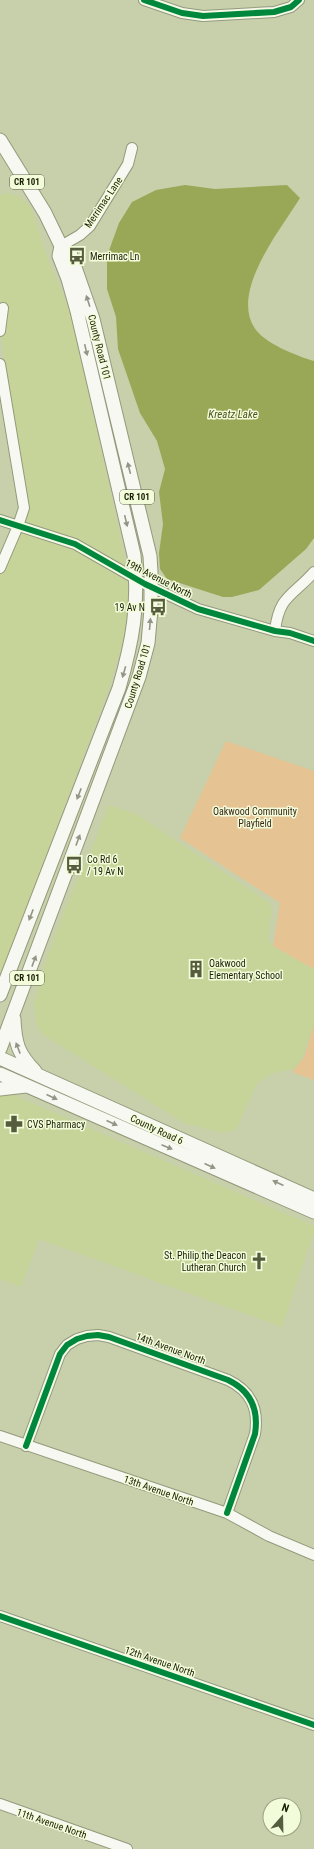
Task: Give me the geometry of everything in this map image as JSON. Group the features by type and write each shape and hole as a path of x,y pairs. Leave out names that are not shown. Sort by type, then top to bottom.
{"main road":[{"name":"County Road 101","path":"0,140 45,213 61,246 70,254 93,319 146,536 151,572 148,643 139,676 0,1050"},
{"name":"County Road 101","path":"0,995 72,813 119,688 132,641 134,625 136,578 134,555 79,319 68,279 59,256 61,246"},
{"path":"14,1014 14,1035 17,1048 27,1063 39,1076"},
{"name":"County Road 6","path":"0,1058 314,1199"},
{"name":"County Road 6","path":"0,1074 314,1212"},
{"path":"0,1089 28,1086"}],"street":[{"path":"144,0 182,13 203,16 274,12 290,7 300,0"},
{"name":"Merrimac Lane","path":"61,246 80,235 90,226 128,164 132,148"},
{"path":"0,331 3,308"},
{"path":"0,364 24,508 0,568"},
{"name":"19th Avenue North","path":"0,520 75,544 151,586 198,609 275,631 290,633 314,641"},
{"path":"275,631 276,620 283,601 314,572"},
{"name":"14th Avenue North","path":"26,1446 55,1364 60,1354 72,1342 87,1336 109,1337 228,1380 247,1392 253,1401 257,1423 255,1434 227,1513"},
{"name":"13th Avenue North","path":"0,1436 227,1513 269,1536 314,1555"},
{"name":"12th Avenue North","path":"0,1616 314,1725"},
{"name":"11th Avenue North","path":"0,1804 127,1849"}],"shaded area":[{"path":"6,193 19,196 31,208 50,265 70,312 122,544 130,598 129,623 103,704 0,978 0,568 22,506 0,324 0,195"},
{"path":"108,805 136,814 270,903 272,912 269,924 268,939 273,946 314,968 314,1024 302,1058 294,1069 273,1073 260,1081 255,1087 236,1130 222,1133 184,1123 42,1034 36,1023 34,1005 46,961 66,907 95,841"},
{"path":"0,1089 314,1226 314,1231 282,1327 39,1239 21,1287 0,1279"}],"green space":[{"name":"Oakwood Community Playfield","path":"226,741 314,771 314,969 273,946 280,903 180,838"},
{"path":"314,1025 314,1080 292,1072 304,1057"}],"water":[{"name":"Kreatz Lake","path":"185,185 215,189 287,185 300,198 261,260 253,278 249,296 249,312 254,327 258,333 281,348 314,361 314,538 306,549 259,590 232,597 223,597 167,579 160,569 159,553 163,524 159,492 165,469 157,441 140,413 118,349 116,317 107,289 107,256 119,223 132,202 156,190"}],"cycle path":[{"path":"144,0 182,13 203,16 274,12 291,7 299,0"},
{"path":"0,520 75,544 145,584 198,609 275,631 290,633 314,641"},
{"path":"26,1446 60,1354 67,1345 77,1339 98,1335 109,1337 228,1380 236,1384 248,1395 252,1402 256,1417 255,1434 227,1513"},
{"path":"0,1616 314,1725"}],"place":[{"name":"Merrimac Ln","path":"77,256"},
{"name":"19 Av N","path":"158,607"},
{"name":"Co Rd 6 / 19 Av N","path":"74,865"},
{"name":"Oakwood Elementary School","path":"196,969"},
{"name":"CVS Pharmacy","path":"14,1124"},
{"name":"St. Philip the Deacon Lutheran Church","path":"259,1261"}]}
